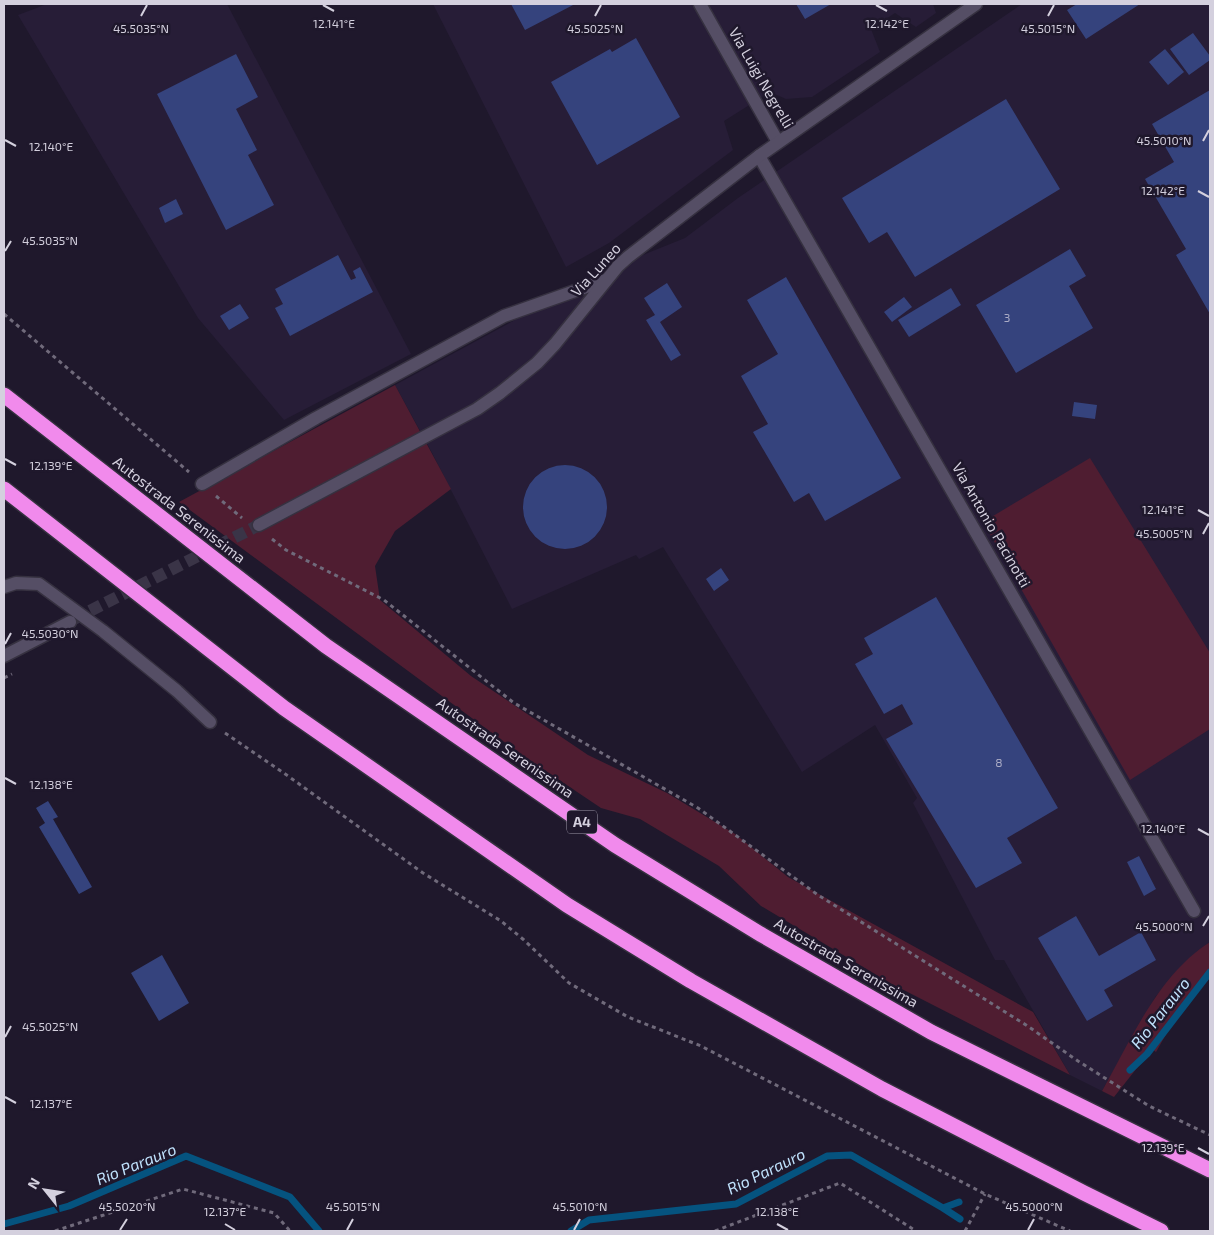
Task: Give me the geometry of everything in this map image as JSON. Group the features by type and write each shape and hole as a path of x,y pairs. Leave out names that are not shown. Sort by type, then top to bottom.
{"highway":[{"name":"Autostrada Serenissima","path":"4,395 326,646 614,845 762,935 931,1032 1210,1170"},
{"path":"4,489 284,708 566,905 691,981 882,1089 1075,1189 1161,1231"}],"street":[{"name":"Via Luigi Negrelli","path":"700,4 778,142"},
{"name":"Via Luneo","path":"254,523 477,409 500,393 555,344 606,280 628,257 778,142 976,4"},
{"name":"Via Antonio Pacinotti","path":"759,156 1194,911"},
{"path":"202,484 316,418 504,316 606,280"},
{"path":"4,587 16,583 39,584 177,691 210,722"},
{"path":"4,656 70,622"}],"path":[{"path":"4,314 202,484 254,523"},
{"path":"271,539 286,550 384,600 514,703 698,808 818,895 1026,1025 1149,1106 1210,1135"},
{"path":"210,722 423,873 501,921 569,983 628,1017 717,1054 985,1194 1070,1231"},
{"path":"715,1231 840,1183 916,1231"},
{"path":"55,1231 183,1189 274,1213 290,1231"},
{"path":"964,1231 985,1194"}],"shaded area":[{"path":"47,4 227,4 411,354 284,420 198,318 18,15"},
{"path":"433,4 933,4 936,13 916,27 895,13 871,29 880,52 812,97 786,99 770,92 724,121 733,150 609,243 566,267"},
{"path":"1022,4 1210,4 1210,942 1156,996 1102,1091 1070,1075 1004,960 995,960 913,803 917,798 875,725 802,772 663,547 639,559 636,555 512,609 395,385 613,267 685,238 738,198"},
{"path":"395,385 451,489 395,531 375,566 380,600 471,676 588,755 667,793 735,834 788,877 1033,1012 1070,1075 890,983 761,906 719,866 640,819 601,808 522,755 179,502"},
{"path":"1090,458 1210,653 1210,729 1130,780 983,522"},
{"path":"1210,942 1210,978 1177,1015 1156,1052 1152,1049 1114,1097 1102,1091 1135,1030 1161,990 1175,972"}],"building":[{"path":"511,4 575,4 525,30"},
{"path":"796,4 831,4 805,19"},
{"path":"1077,4 1140,4 1086,39 1067,10"},
{"path":"1193,33 1210,56 1210,60 1189,75 1170,49"},
{"path":"636,38 680,117 597,165 551,82 610,49 612,52"},
{"path":"1165,49 1184,72 1168,85 1149,62"},
{"path":"236,54 258,97 236,109 257,150 248,155 274,205 226,230 157,94"},
{"path":"1210,90 1210,314 1176,255 1186,249 1145,179 1174,162 1152,124"},
{"path":"1006,99 1060,189 915,277 887,232 869,243 842,198"},
{"path":"176,199 183,214 165,223 159,208"},
{"path":"1070,249 1086,276 1069,286 1093,328 1016,373 976,305"},
{"path":"338,255 351,280 356,278 353,271 360,267 373,292 290,336 275,308 283,304 275,289"},
{"path":"786,277 901,478 825,521 809,493 794,502 753,432 768,424 741,376 778,354 747,300"},
{"path":"667,283 682,307 660,322 681,355 671,361 646,320 655,315 644,298"},
{"path":"951,288 961,305 909,337 898,320"},
{"path":"904,297 912,307 892,322 884,312"},
{"path":"240,304 249,318 229,330 220,316"},
{"path":"1074,402 1097,405 1095,419 1072,416"},
{"path":"565,465 588,472 600,484 607,507 600,530 588,542 565,549 542,542 530,530 523,507 530,484 542,472"},
{"path":"721,568 729,580 714,591 706,579"},
{"path":"936,597 1058,808 1007,838 1022,863 976,888 886,739 913,724 902,704 884,714 855,664 873,654 864,638"},
{"path":"48,801 58,817 53,819 92,887 79,894 39,827 45,823 36,808"},
{"path":"1139,856 1156,889 1144,896 1127,862"},
{"path":"1076,916 1099,956 1141,932 1156,960 1104,990 1113,1006 1087,1021 1038,938"},
{"path":"162,955 189,1003 159,1021 131,973"}],"waterway":[{"name":"Rio Parauro","path":"1130,1070 1147,1054 1210,972"},
{"name":"Rio Parauro","path":"571,1231 589,1220 736,1204 827,1156 851,1155 943,1208 959,1202"},
{"name":"Rio Parauro","path":"4,1224 69,1206 186,1156 290,1197 319,1231"},
{"path":"943,1208 960,1219"}],"tunnel":[{"path":"74,619 259,525"}]}
